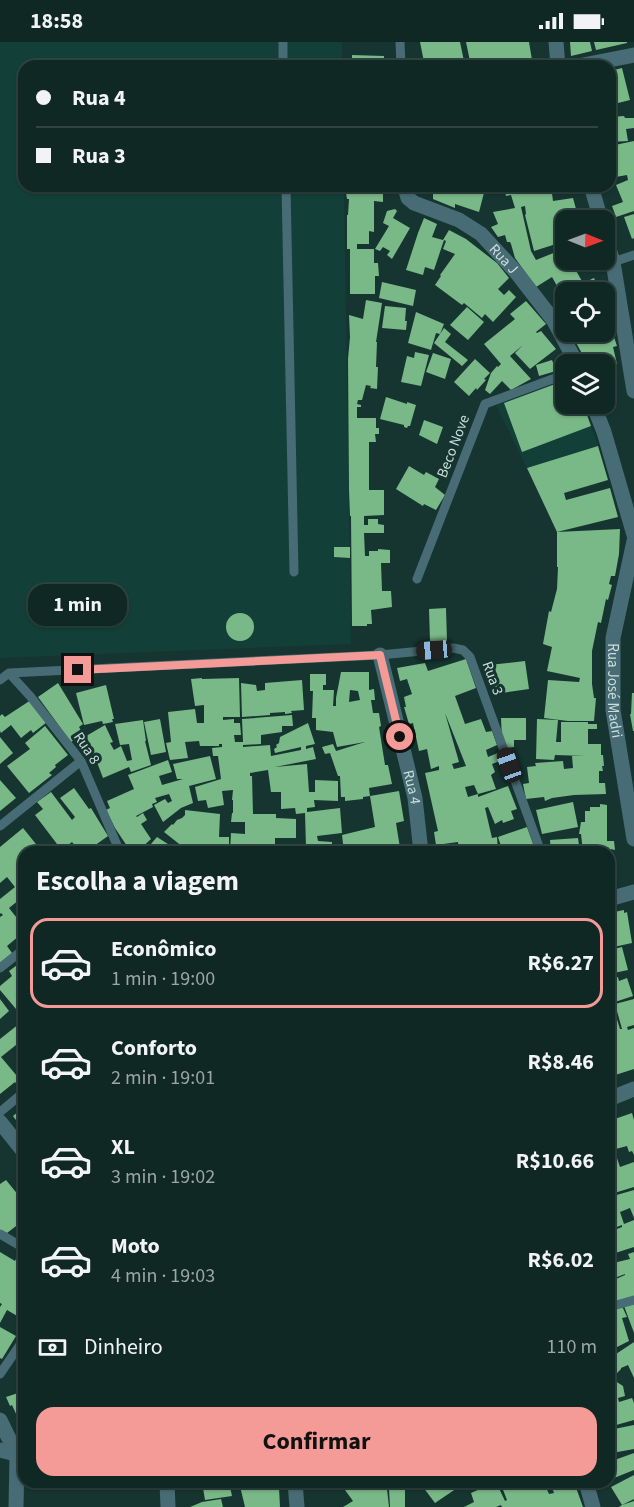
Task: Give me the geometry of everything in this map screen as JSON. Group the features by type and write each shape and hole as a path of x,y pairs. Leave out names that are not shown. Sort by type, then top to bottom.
{"street":[{"path":"556,42 558,60"},
{"path":"609,60 634,55"},
{"name":"Rua J","path":"407,192 408,198 414,204 459,220 481,234 516,272 554,321 572,354"},
{"path":"593,192 598,210"},
{"path":"615,268 634,391"},
{"path":"597,414 634,535"},
{"name":"Rua José Madri","path":"634,541 613,638 613,710 634,839"},
{"name":"Rua 4","path":"380,655 416,798 420,846"},
{"path":"615,897 634,892"},
{"path":"615,1097 634,1089"},
{"path":"0,1122 18,1144"},
{"path":"0,1420 18,1451"},
{"path":"0,1450 18,1455"},
{"path":"16,1507 18,1487"},
{"path":"167,1488 168,1507"},
{"path":"295,1488 297,1507"},
{"path":"588,1488 593,1507"}],"lane":[{"path":"283,42 283,60"},
{"path":"400,42 401,60"},
{"path":"286,192 294,572"},
{"path":"615,262 634,255"},
{"name":"Beco Nove","path":"417,579 485,404 555,378"},
{"name":"Rua 3","path":"9,674 380,655 453,648 463,650 470,657 538,846"},
{"path":"0,680 9,674"},
{"name":"Rua 8","path":"9,674 30,696 81,761 117,846"},
{"path":"0,826 81,761"},
{"path":"0,968 18,954"},
{"path":"0,1112 18,1097"},
{"path":"0,1234 18,1244"},
{"path":"615,1306 634,1300"},
{"path":"0,1374 18,1348"}],"shaded area":[{"path":"0,42 342,42 342,60 18,60 18,192 344,192 351,644 0,658"},
{"path":"555,384 555,414 587,414 598,446 527,468 496,405"}],"building":[{"path":"420,42 460,42 464,60 444,60 444,58 424,60"},
{"path":"466,42 529,42 532,60 470,60"},
{"path":"570,42 590,42 592,51 571,56"},
{"path":"594,42 627,42 627,43 596,50"},
{"path":"352,55 384,56 384,60 352,60"},
{"path":"622,68 630,100 616,104 616,70"},
{"path":"616,117 634,118 634,128 626,129 628,141 616,142"},
{"path":"634,141 634,211 616,217 612,206 623,202 616,185 628,180 627,175 616,177 616,145"},
{"path":"383,192 383,202 374,201 374,232 369,231 369,244 357,244 357,249 374,249 374,263 378,263 379,276 375,276 375,294 350,294 350,249 347,249 349,199 346,193"},
{"path":"433,192 484,192 479,212 455,204 455,208 433,199"},
{"path":"505,192 552,192 553,201 573,198 576,210 555,210 555,250 553,245 534,251 525,206 521,207 531,251 536,260 555,252 555,270 576,270 582,282 555,282 552,277 536,287 515,258 511,244 507,242 505,235 498,237 491,227 498,224 493,212 515,208 511,195 506,196"},
{"path":"395,209 397,211 393,218 410,228 392,259 387,255 390,251 383,247 380,251 375,249 389,226 383,223 387,211"},
{"path":"634,214 634,238 632,239 624,217"},
{"path":"424,218 437,224 432,237 443,240 449,230 466,239 497,263 509,278 498,289 504,295 509,290 516,297 493,322 485,314 482,318 464,303 462,305 435,285 455,254 443,249 446,241 444,240 434,270 425,267 423,275 406,270"},
{"path":"382,282 416,290 413,306 379,298"},
{"path":"366,300 382,303 376,342 377,389 366,385 362,400 358,400 357,404 361,407 357,407 357,418 376,418 376,428 379,428 379,434 375,434 376,442 369,442 369,490 384,490 384,515 364,516 364,525 368,525 368,519 378,519 378,524 384,525 384,533 364,533 365,556 369,556 369,551 390,550 390,563 381,563 382,591 391,591 392,607 371,610 372,624 352,626 349,315 363,319"},
{"path":"526,301 546,324 536,332 541,331 556,349 530,369 515,353 523,345 510,356 531,379 511,390 502,381 490,394 485,390 491,373 501,364 484,344 515,319 510,314"},
{"path":"385,306 406,308 406,330 382,328"},
{"path":"467,307 484,322 468,340 450,325"},
{"path":"416,312 444,324 440,334 436,333 431,350 408,343"},
{"path":"444,328 451,334 445,342 468,360 462,366 434,343"},
{"path":"615,340 617,346 613,347 615,354 600,354 600,352 582,354 576,342 615,342"},
{"path":"415,352 429,355 421,386 401,382 407,356 414,358"},
{"path":"433,353 451,359 445,379 426,372"},
{"path":"475,359 490,373 477,390 476,388 469,396 454,382"},
{"path":"552,360 555,371 539,376 536,365"},
{"path":"555,384 555,414 587,414 591,426 522,452 504,403"},
{"path":"386,397 416,405 410,426 407,428 404,425 380,419"},
{"path":"424,420 443,427 437,444 419,435"},
{"path":"598,446 608,480 564,493 566,500 610,488 618,517 557,532 527,468"},
{"path":"409,466 424,475 426,472 439,479 435,487 445,495 436,510 424,504 423,506 396,489"},
{"path":"620,529 615,576 611,576 609,584 612,585 608,600 606,599 601,623 598,622 592,651 592,684 594,698 596,698 594,721 544,718 548,680 579,682 580,678 547,671 552,647 543,644 549,611 551,612 557,589 557,532"},
{"path":"334,547 350,547 350,558 334,557"},
{"path":"446,608 447,641 430,641 429,609"},
{"path":"240,613 250,617 254,627 250,637 240,641 230,637 226,627 230,617"},
{"path":"466,659 476,688 455,696 465,724 481,719 486,732 492,731 497,745 486,750 488,757 500,752 503,760 492,764 495,772 491,775 496,789 478,794 478,797 508,786 517,809 511,811 514,819 503,823 502,820 495,824 488,807 485,808 492,838 497,837 498,846 458,846 458,842 436,845 434,832 438,831 425,773 439,770 439,766 431,769 427,749 419,751 413,723 409,724 404,707 406,707 404,697 412,694 407,679 400,681 397,668 425,663 428,671","holes":["445,713 466,766 454,769 452,764 459,762","474,785 478,794 468,797 465,787"]},
{"path":"525,661 529,689 495,694 489,665"},
{"path":"341,672 369,672 369,690 374,689 375,700 371,700 373,713 379,713 385,765 388,765 392,784 369,788 370,796 363,797 363,799 345,801 345,797 341,797 340,776 338,776 330,753 325,754 322,747 333,744 336,751 365,742 337,747 333,732 316,730 316,718 312,718 313,691 310,691 310,674 326,674 326,685 323,685 323,690 334,690 333,706 336,706","holes":["350,690 358,691 360,700 349,702"]},
{"path":"239,678 240,717 223,717 223,720 234,719 234,723 240,723 241,735 234,735 235,742 243,742 242,719 292,715 293,726 282,726 282,732 261,735 261,744 243,745 243,747 270,745 271,756 301,750 301,747 275,753 274,749 280,737 308,723 315,744 306,746 306,749 313,747 316,759 275,767 307,764 309,792 315,792 315,780 338,781 338,801 314,800 315,807 307,808 307,812 340,808 342,833 317,836 318,841 332,842 332,846 306,846 305,813 296,814 295,808 281,809 281,792 271,792 268,770 250,773 253,814 276,814 276,818 296,819 296,838 275,838 275,846 230,846 231,833 245,834 245,822 231,822 233,790 222,791 224,805 208,808 206,800 198,801 195,787 221,779 218,756 213,756 212,748 222,747 222,744 200,746 199,741 185,742 188,758 170,760 166,743 171,742 168,712 195,709 197,723 204,723 204,705 195,706 191,679"},
{"path":"302,680 304,710 285,714 285,712 270,713 270,715 242,717 241,683 256,685 257,691 265,690 265,683"},
{"path":"58,683 83,724 79,727 83,734 71,742 38,697"},
{"path":"106,685 113,722 103,724 102,721 84,725 76,693"},
{"path":"632,693 634,693 634,731 630,714"},
{"path":"31,700 47,722 33,733 31,730 21,738 11,725 1,733 0,716 2,714 5,717"},
{"path":"501,718 526,718 526,740 514,740 514,747 506,748 502,740"},
{"path":"160,719 166,752 151,755 144,722"},
{"path":"537,719 558,720 556,742 561,742 561,722 597,724 597,729 588,729 588,744 601,744 604,766 602,766 603,771 599,771 599,783 605,783 606,794 574,795 545,801 544,797 526,799 523,784 529,783 527,767 536,766 535,763 563,761 564,769 573,768 572,756 585,756 555,755 554,760 536,759"},
{"path":"143,720 151,765 131,772 129,767 103,778 95,757 91,759 85,747 81,749 79,745 82,742 81,739 105,725 114,750 121,746 127,761 132,760 129,744 120,745 115,724"},
{"path":"45,726 68,755 55,765 56,767 49,773 52,775 29,793 7,766 30,749 25,743"},
{"path":"0,737 13,753 0,764"},
{"path":"210,756 216,779 189,786 193,803 181,808 163,822 154,805 165,799 168,803 172,801 169,794 155,798 157,802 152,804 153,807 136,816 143,813 147,820 141,824 151,839 143,846 127,846 106,810 110,808 107,801 134,789 128,775 168,760 172,772 159,776 162,785 183,779 177,779 173,764"},
{"path":"0,780 16,798 0,811"},
{"path":"74,788 89,809 91,808 108,836 94,846 75,846 72,842 67,846 55,846 57,844 35,815 43,809 37,802 51,792 72,820 75,817 60,798"},
{"path":"399,791 404,821 396,823 400,846 343,846 342,835 375,827 370,796"},
{"path":"573,802 578,827 542,834 536,810"},
{"path":"600,804 607,805 607,841 614,841 615,846 582,846 581,834 579,834 581,822 585,822 585,811 590,811 590,807 600,807"},
{"path":"185,810 220,814 219,837 229,837 229,846 182,846 164,832 185,815"},
{"path":"527,827 534,846 501,846 498,837"},
{"path":"23,828 38,846 18,846 18,901 9,908 18,919 18,937 7,946 12,953 0,963 0,917 3,915 0,914 0,899 15,887 7,877 0,883 0,847"},
{"path":"157,837 171,846 149,846"},
{"path":"578,838 579,846 550,846 550,840"},
{"path":"624,910 624,913 627,912 632,943 615,947 615,912"},
{"path":"622,947 628,970 615,973 615,949"},
{"path":"18,964 18,1008 16,1009 0,990 0,986 12,976 9,971"},
{"path":"618,977 619,981 627,978 633,996 615,1002 615,978"},
{"path":"0,999 9,1011 0,1019"},
{"path":"634,999 634,1025 627,1027 628,1030 634,1028 634,1069 615,1075 615,1013 620,1029 622,1029 615,1004"},
{"path":"18,1025 18,1043 1,1057 18,1077 18,1086 15,1082 0,1094 0,1039"},
{"path":"18,1112 18,1123 13,1116"},
{"path":"632,1113 634,1155 632,1151 629,1152 627,1146 615,1149 615,1119"},
{"path":"617,1158 620,1167 634,1162 634,1187 615,1193 615,1159"},
{"path":"6,1180 18,1195 18,1225 7,1233 0,1230 0,1184"},
{"path":"634,1190 634,1218 630,1208 620,1212 624,1224 634,1220 634,1247 615,1253 615,1230 622,1225 615,1228 615,1195"},
{"path":"0,1252 15,1261 18,1260 18,1316 7,1310 0,1323 2,1304 0,1303"},
{"path":"634,1252 634,1296 615,1302 615,1279 625,1274 615,1278 615,1263 630,1259 628,1254"},
{"path":"634,1302 634,1333 624,1306"},
{"path":"622,1306 627,1317 622,1318 629,1341 615,1348 615,1308"},
{"path":"0,1327 16,1336 2,1359 0,1358"},
{"path":"634,1342 634,1378 628,1365 616,1374 615,1355"},
{"path":"615,1381 623,1386 625,1396 618,1398 619,1402 632,1398 634,1420 615,1425"},
{"path":"18,1393 18,1416 12,1405 10,1406 6,1397"},
{"path":"634,1425 634,1449 615,1452 615,1429"},
{"path":"634,1453 634,1470 615,1478 615,1460"},
{"path":"634,1475 634,1499 622,1505 612,1488"},
{"path":"203,1488 230,1488 232,1496 205,1500"},
{"path":"240,1488 252,1488 252,1490 279,1488 280,1507 245,1507"},
{"path":"335,1488 387,1489 389,1507 343,1507 353,1501 345,1490 335,1490"},
{"path":"424,1488 457,1488 435,1503"},
{"path":"482,1488 499,1488 505,1501 507,1500 502,1488 546,1488 549,1494 554,1493 552,1488 576,1488 583,1507 502,1507 501,1505 464,1507 474,1502 471,1493"},
{"path":"389,1489 405,1489 405,1507 390,1507"},
{"path":"221,1499 223,1507 190,1507 202,1502"},
{"path":"634,1501 634,1507 619,1507"}],"route":[{"path":"78,670 380,655 400,737"}]}
